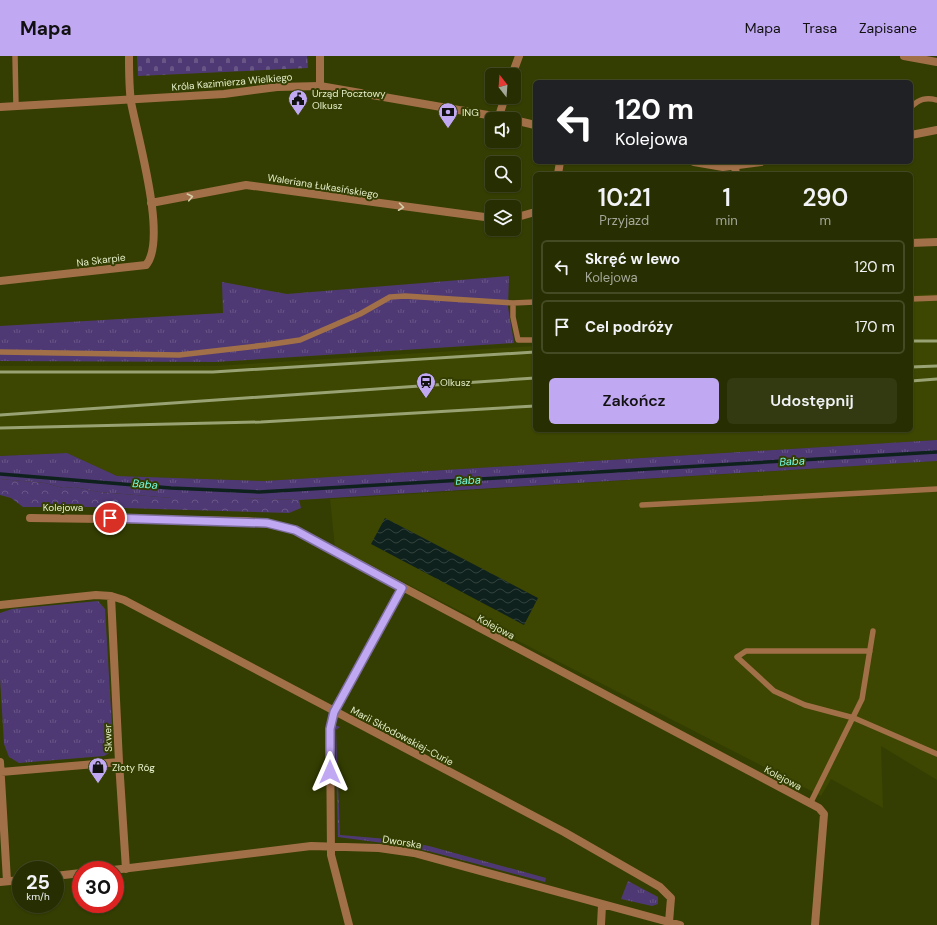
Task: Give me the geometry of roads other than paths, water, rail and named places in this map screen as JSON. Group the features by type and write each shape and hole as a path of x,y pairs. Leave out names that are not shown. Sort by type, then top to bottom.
{"street":[{"path":"129,56 131,100 152,206"},
{"path":"320,56 320,86"},
{"path":"515,68 519,56"},
{"path":"904,56 937,62"},
{"name":"Króla Kazimierza Wielkiego","path":"0,107 224,94 277,86 320,86 485,114"},
{"path":"521,122 533,125"},
{"path":"913,135 937,130"},
{"path":"704,164 735,171 755,164"},
{"name":"Waleriana Łukasińskiego","path":"152,206 246,186 485,217"},
{"name":"Na Skarpie","path":"0,281 146,265 153,254 155,231 152,206"},
{"path":"521,216 533,213"},
{"path":"913,243 937,242"},
{"name":"Kolejowa","path":"30,518 79,517 267,523 295,530 819,808 824,814 815,925"},
{"path":"350,925 331,855 330,729 334,712 402,588"},
{"name":"Marii Skłodowskiej-Curie","path":"0,605 96,595 111,596 141,609 564,832 660,887 671,898 669,922"},
{"name":"Skwer","path":"1,772 119,762 111,596"},
{"path":"0,762 4,882"},
{"path":"119,762 126,869"},
{"name":"Dworska","path":"126,869 263,851 331,846 379,848 414,853 680,925"},
{"path":"601,925 602,905"}],"lane":[{"path":"14,56 16,106"},
{"path":"913,105 926,97 937,100"},
{"path":"0,352 179,355 300,340 360,314 390,297 405,296 513,303 533,302"},
{"path":"913,299 937,298"},
{"path":"513,303 513,317 518,340 533,340"},
{"path":"642,505 937,489"},
{"path":"810,804 854,718 862,699 873,631"},
{"path":"870,651 746,651 737,657 774,691 805,705 854,718 937,754"}],"water":[{"path":"385,518 538,598 524,625 371,544"}],"waterway":[{"name":"Baba","path":"0,474 171,488 259,492 937,452"}],"railway":[{"path":"913,341 937,341"},
{"path":"0,372 213,372 533,352"},
{"path":"913,367 937,366"},
{"path":"0,415 533,378"},
{"path":"913,381 937,379"},
{"path":"0,428 261,422 533,406"}],"place":[{"name":"Urząd Pocztowy Olkusz","path":"298,116"},
{"name":"ING","path":"448,129"},
{"name":"Olkusz","path":"426,399"},
{"name":"Złoty Róg","path":"98,784"}]}
